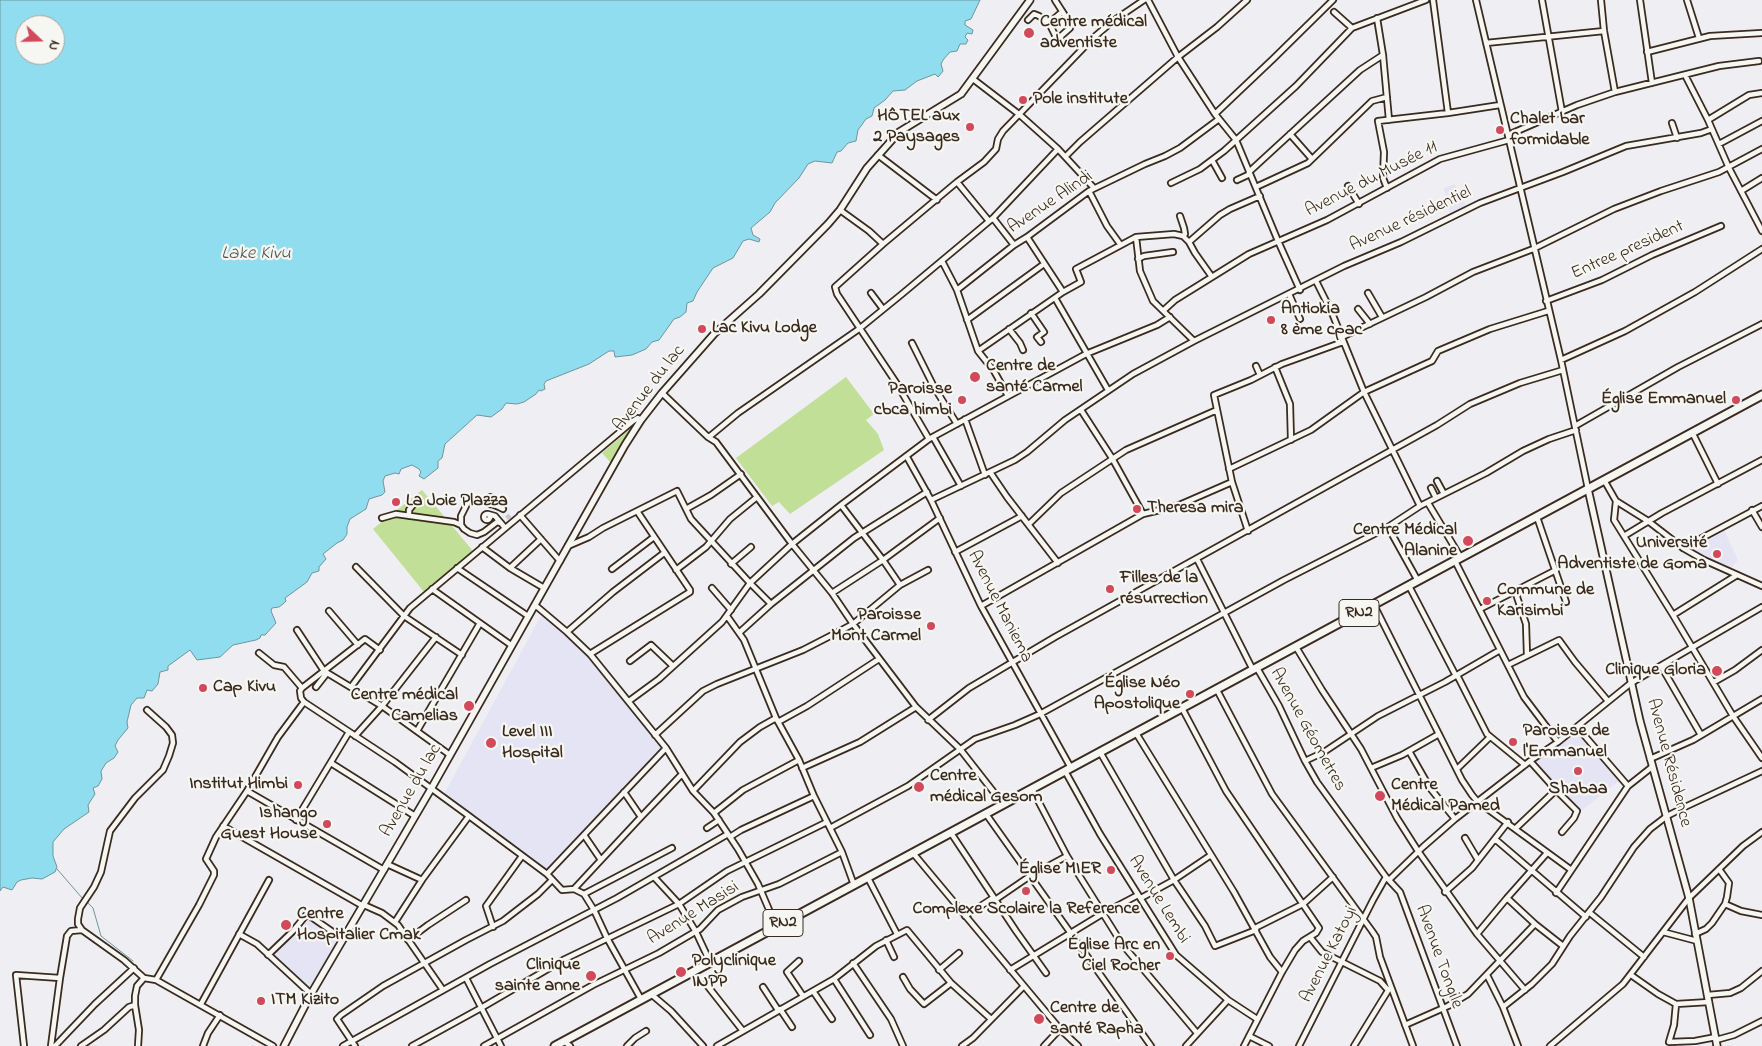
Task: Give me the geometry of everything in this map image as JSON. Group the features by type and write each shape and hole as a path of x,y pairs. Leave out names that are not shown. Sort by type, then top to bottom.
{"highway":[{"name":"RN2","path":"555,1046 567,1044 641,999 1604,480 1693,434 1762,395"}],"main road":[{"name":"Avenue du lac","path":"284,1046 311,994 450,756 625,445 642,420 662,393 714,334 783,270 840,210 864,173 900,132 957,97 973,79 1030,0"},
{"name":"Avenue Résidence","path":"1588,489 1631,683 1652,767 1689,898 1716,1041"}],"street":[{"path":"1028,20 1034,14 1040,16 1049,23 1055,35 1054,40 1059,43 1062,41 1062,36 1071,26 1055,0"},
{"path":"961,486 836,291 837,284 957,182 984,162 996,149 1000,135 1103,29 1144,0"},
{"path":"1148,0 1178,57 1215,114 1236,140 1300,290"},
{"path":"1066,156 1178,57 1217,27 1247,0"},
{"path":"1171,183 1200,170 1236,140 1296,86 1352,28 1426,0"},
{"path":"1433,0 1448,113"},
{"path":"1476,0 1561,360 1588,489"},
{"path":"1542,0 1562,112"},
{"path":"1601,0 1604,31 1615,92"},
{"path":"1640,0 1652,84"},
{"path":"1687,0 1699,38"},
{"path":"1215,114 1274,59 1329,1"},
{"path":"1049,23 1062,12"},
{"path":"1334,12 1352,28"},
{"path":"1377,18 1383,55 1389,120"},
{"path":"1486,43 1604,31"},
{"path":"1646,52 1699,38 1723,34 1762,33"},
{"path":"1237,180 1250,173 1360,70 1383,55"},
{"name":"Avenue du Musée 11","path":"1164,310 1175,300 1249,254 1327,220 1440,159 1509,137 1562,112 1615,92 1724,65 1759,60"},
{"path":"1685,75 1708,120 1729,168 1762,231"},
{"path":"973,79 1020,115 1066,156 1094,188"},
{"path":"1708,120 1751,94 1762,94"},
{"path":"1256,187 1312,160 1370,103 1387,97"},
{"path":"1387,188 1383,178 1384,152 1378,122 1500,105"},
{"name":"Avenue Alindi","path":"956,290 1089,191 1180,148 1218,118"},
{"path":"1719,144 1762,121"},
{"path":"1672,123 1677,138"},
{"name":"Avenue résidentiel","path":"931,500 985,475 1026,452 1065,420 1133,374 1194,341 1300,290 1344,266 1401,242 1480,203 1520,189 1626,146 1677,138 1712,129"},
{"path":"1290,134 1312,160"},
{"path":"709,437 762,395 859,328 942,261 991,220 1058,149"},
{"path":"1248,531 1232,482 1214,395 1275,367 1343,340 1382,317 1426,297 1473,272 1534,249 1614,210 1661,190 1698,180 1729,168 1762,149"},
{"path":"878,155 937,200"},
{"path":"1212,160 1222,178"},
{"path":"1741,191 1762,178"},
{"path":"957,182 1014,245"},
{"path":"1348,186 1359,204"},
{"path":"1089,191 1107,226 1120,244"},
{"path":"1189,242 1225,212 1260,196"},
{"path":"840,210 869,231 883,244"},
{"path":"1756,218 1762,214"},
{"path":"1180,216 1185,234 1183,236"},
{"name":"Entree president","path":"1546,301 1602,280 1652,255 1721,226"},
{"path":"978,350 1031,313 1081,282 1076,269 1136,237 1163,234 1183,236 1212,277"},
{"path":"1027,237 1063,292"},
{"path":"1136,237 1140,271 1153,301 1194,341"},
{"path":"1561,360 1625,331 1696,292 1762,249"},
{"path":"1138,258 1173,252"},
{"path":"942,261 956,290 978,350 994,371 1008,396"},
{"path":"967,320 1044,264"},
{"path":"1316,281 1329,305 1364,392 1420,506"},
{"path":"1368,292 1382,317"},
{"path":"870,293 883,309"},
{"path":"1289,294 1300,319"},
{"path":"1055,298 1108,390"},
{"path":"1358,309 1370,324"},
{"path":"1229,469 1311,430 1364,392 1432,361 1437,352 1490,329 1548,311"},
{"path":"1031,313 1044,332 1037,337 1041,342"},
{"path":"629,700 659,679 727,616 750,583 792,544 931,438 1086,354 1157,325 1170,316"},
{"path":"412,1046 565,959 679,904 727,871 829,825 908,786 975,739 1016,725 1040,714 1284,580 1388,527 1420,506 1486,473 1534,445 1576,428 1678,367 1762,324"},
{"path":"1009,329 1020,343 1022,350"},
{"path":"912,344 934,387 957,424"},
{"path":"1256,366 1260,375"},
{"path":"1275,367 1290,404 1292,440"},
{"path":"928,720 969,688 1104,609 1128,598 1484,397 1520,383 1563,370"},
{"path":"662,393 716,442 792,544 832,593 916,707 960,749 1003,804"},
{"path":"1081,410 1112,458 1143,514"},
{"path":"1029,524 1061,493 1112,458 1135,445 1217,410"},
{"path":"351,686 410,608 505,528 510,519 520,515 633,421 638,418 642,420"},
{"path":"965,419 985,475"},
{"path":"1693,434 1718,484"},
{"name":"Avenue Maniema","path":"907,457 940,518 981,606 1068,769"},
{"path":"1624,536 1648,521 1762,460"},
{"path":"990,472 1058,563"},
{"path":"686,509 711,495 741,474"},
{"path":"1604,480 1616,501 1648,521 1683,548 1762,586"},
{"path":"1438,481 1444,494"},
{"path":"981,606 1143,514 1176,506 1232,482"},
{"path":"1431,488 1436,498"},
{"path":"568,546 677,491 691,519 731,564 771,604"},
{"path":"740,632 771,604 863,533 926,492"},
{"path":"676,570 711,542 730,519 757,497"},
{"path":"503,509 490,504 494,502 493,498 503,509 510,519"},
{"path":"409,516 409,510 417,500"},
{"path":"1616,501 1614,520 1674,615 1733,716 1762,758"},
{"path":"461,525 461,516 468,502"},
{"path":"1428,503 1526,700 1558,742"},
{"path":"841,505 900,585"},
{"path":"1683,548 1762,506"},
{"path":"1752,510 1762,527"},
{"path":"590,654 689,594 690,590 637,511"},
{"path":"382,518 396,514 454,522 477,535 499,523"},
{"path":"499,523 484,518 484,515 495,516 505,528"},
{"path":"520,515 560,562"},
{"path":"956,552 1022,516"},
{"path":"1537,517 1566,602"},
{"path":"832,593 883,560 940,518"},
{"path":"1388,527 1418,581"},
{"path":"612,569 654,537"},
{"path":"510,568 541,539"},
{"path":"482,547 510,568 544,588"},
{"path":"731,564 751,547"},
{"path":"567,632 613,592 664,553"},
{"name":"Avenue Géometres","path":"1197,559 1255,669 1287,722 1317,782 1388,879"},
{"path":"356,567 404,616 462,655"},
{"path":"457,568 528,616"},
{"path":"655,735 703,691 803,650 853,624 900,585 928,570"},
{"path":"1480,609 1556,570"},
{"path":"1674,615 1737,575"},
{"path":"1409,586 1457,675 1478,719 1490,737 1525,765"},
{"path":"712,588 731,610"},
{"path":"432,589 511,645"},
{"path":"1515,591 1526,624 1527,655"},
{"path":"535,605 590,654 666,748 693,791 714,813 746,862 776,926"},
{"path":"1374,605 1466,787 1478,802 1508,822 1570,870"},
{"name":"Avenue Katoyi","path":"1299,1046 1364,918 1388,879 1455,819 1530,761 1558,742 1631,683 1762,607"},
{"path":"329,611 358,645"},
{"path":"727,616 740,632 757,668 777,720 799,760 814,796 842,852 854,884"},
{"path":"418,731 480,623"},
{"path":"297,630 326,672 382,706 450,756"},
{"path":"356,736 436,637"},
{"path":"380,650 366,639 326,672 302,688 300,695 304,702 356,736 469,816 547,874 565,891 574,890 584,894 641,999"},
{"path":"1508,665 1560,640 1584,673 1608,701"},
{"path":"630,661 651,645 673,666"},
{"path":"1296,646 1322,690 1351,733 1397,818 1418,851 1477,934 1525,990"},
{"path":"1305,761 1324,752 1378,716 1457,675 1500,650"},
{"path":"1714,682 1735,670 1762,650"},
{"path":"259,653 274,665 283,666 302,688"},
{"path":"693,791 740,742 760,727 807,706 879,659"},
{"path":"1661,666 1701,736"},
{"path":"316,687 326,672"},
{"path":"1217,690 1272,794 1376,937 1390,988 1413,1046"},
{"path":"1650,759 1701,736 1762,698"},
{"path":"156,980 199,906 214,874 214,870 206,862 206,857 278,737 304,702"},
{"path":"802,768 860,742 916,707"},
{"path":"1182,708 1226,791 1319,928 1316,933 1298,945 1244,1046"},
{"path":"147,710 172,735 173,743 169,756 163,770 136,798 110,830 99,877 80,908 78,924 82,930 134,968 144,978 156,980 273,1046"},
{"path":"1577,727 1628,786"},
{"path":"296,820 349,732"},
{"path":"1136,733 1256,929 1270,957 1282,972"},
{"path":"1371,768 1410,751 1439,734"},
{"path":"1457,769 1490,737"},
{"path":"547,874 666,748"},
{"path":"1410,751 1430,788 1455,819"},
{"path":"1100,752 1174,880 1216,946 1256,929 1303,904 1333,877"},
{"path":"714,813 743,790 799,760"},
{"path":"1530,761 1577,812 1562,832"},
{"path":"331,763 415,816"},
{"path":"1556,893 1628,786 1652,767"},
{"name":"Avenue Lembi","path":"1068,769 1100,834 1176,955 1228,1000 1257,1019"},
{"path":"1503,1007 1525,990 1552,964 1641,838 1650,829 1667,816 1762,771"},
{"path":"574,890 682,774"},
{"path":"1032,789 1067,856 1125,949 1156,982 1177,1011 1197,1033"},
{"path":"1516,828 1556,790"},
{"path":"247,791 384,870"},
{"path":"624,792 640,817"},
{"path":"343,1046 442,990 594,910 729,835 814,796"},
{"path":"986,814 1151,1046"},
{"path":"394,922 469,816"},
{"path":"707,828 719,820"},
{"path":"1446,892 1478,860 1508,822"},
{"path":"223,826 394,922 442,990"},
{"path":"1551,1046 1614,993 1632,975 1689,898 1762,832"},
{"path":"951,833 1046,973"},
{"path":"584,835 601,860"},
{"path":"1465,838 1478,860"},
{"path":"1495,839 1586,917"},
{"path":"584,894 672,848"},
{"name":"Avenue Masisi","path":"484,1046 594,985 659,953 696,932 718,910 742,897 779,884 842,852"},
{"path":"913,853 1060,1029 1078,1046"},
{"path":"1477,934 1547,853"},
{"path":"1010,970 1102,914 1174,880 1211,855"},
{"path":"493,927 486,906 522,856"},
{"path":"966,916 1030,876 1067,856"},
{"path":"387,864 422,880"},
{"path":"1695,934 1706,929 1712,923 1725,904 1729,883 1719,869"},
{"path":"654,877 679,904 696,932 710,962"},
{"path":"868,878 897,934"},
{"name":"Avenue Tongile","path":"1388,879 1400,892 1457,1046"},
{"path":"201,1004 269,880"},
{"path":"355,1046 337,1019 383,986 493,927 521,907 552,880"},
{"path":"1507,898 1535,924 1563,946"},
{"path":"408,940 428,924 466,900"},
{"path":"1725,904 1740,911 1762,915"},
{"path":"1590,912 1644,958"},
{"path":"268,954 308,914 343,939"},
{"path":"1405,1025 1458,1001 1468,994 1535,924"},
{"path":"51,1046 68,934 74,930 82,930"},
{"path":"717,1046 834,979 886,940 908,930 951,983 991,1019"},
{"path":"1664,932 1697,941"},
{"path":"240,934 257,944 311,994"},
{"path":"1310,937 1322,952 1390,988"},
{"path":"886,940 894,956"},
{"path":"939,970 959,953"},
{"path":"799,961 786,972 803,996"},
{"path":"853,963 893,1022 903,1046"},
{"path":"55,1046 95,1004 134,968"},
{"path":"1708,996 1730,993 1741,988 1762,971"},
{"path":"24,1046 16,975 60,978"},
{"path":"1487,975 1503,1007 1518,1046"},
{"path":"1632,975 1658,994 1676,1004 1709,1002"},
{"path":"138,1046 139,1030 135,1005 137,986 144,978"},
{"path":"466,978 500,1046"},
{"path":"903,978 924,1004 951,983"},
{"path":"834,979 870,1035"},
{"path":"706,984 743,1031"},
{"path":"962,1046 973,1038 1024,986"},
{"path":"763,987 792,1027"},
{"path":"1354,1046 1390,988"},
{"path":"813,991 832,1019"},
{"path":"651,994 672,1011 703,1046"},
{"path":"1186,1046 1228,1000"},
{"path":"1676,1004 1674,1025 1669,1042 1716,1041 1739,1033 1762,1021"},
{"path":"82,1046 104,1030 129,1007 135,1005"},
{"path":"203,1046 208,1033 220,1015"},
{"path":"1044,1046 1060,1029"},
{"path":"627,1046 646,1031"},
{"path":"1249,1036 1269,1046"}],"shaded area":[{"path":"1455,184 1457,191 1461,191 1466,208 1450,215 1444,188"},
{"name":"Université Adventiste de Goma","path":"1723,528 1738,560 1731,568 1687,548"},
{"path":"542,614 602,671 662,747 546,871 444,794"},
{"name":"Shabaa","path":"1576,729 1620,780 1580,812 1536,763"},
{"path":"310,917 340,939 309,988 273,956"}],"green space":[{"path":"846,377 874,414 866,420 878,434 884,450 790,514 779,502 772,506 736,458"},
{"path":"636,424 611,463 602,453"},
{"path":"422,490 473,551 424,592 373,529"}],"water":[{"name":"Lake Kivu","path":"0,0 980,0 971,19 965,21 965,25 973,30 972,34 967,33 965,37 968,40 966,44 960,44 957,51 950,52 943,60 941,64 943,71 939,76 935,74 917,81 905,90 893,91 874,108 872,116 866,119 858,130 856,141 848,143 841,151 837,152 832,163 815,161 808,164 799,178 775,203 770,212 751,228 753,235 760,239 759,242 749,239 743,241 733,258 713,268 693,301 687,303 686,312 674,319 659,340 652,342 646,349 632,355 615,357 614,351 609,351 589,364 546,381 544,384 545,389 539,390 524,402 517,404 506,403 502,409 491,417 477,415 445,444 442,458 438,461 438,468 424,479 419,476 421,472 419,469 412,465 401,469 399,474 395,473 385,476 383,481 385,492 382,495 369,499 366,509 350,519 347,534 343,540 323,554 326,559 319,567 319,571 312,573 307,582 285,598 286,601 283,604 272,608 271,611 276,623 265,635 261,635 256,640 233,645 220,657 197,660 190,650 168,666 168,670 160,672 158,684 152,691 147,690 144,698 137,698 131,705 127,722 128,728 115,746 118,752 114,758 106,763 101,771 102,779 98,786 93,788 95,794 88,805 89,812 64,829 53,842 53,856 57,867 55,872 42,879 21,880 17,882 12,890 3,887 0,891"}],"waterway":[{"path":"57,869 83,899"},
{"path":"86,901 93,908 101,936 133,961"}],"tunnel":[{"path":"507,515 510,519"}],"place":[{"name":"Centre médical adventiste","path":"1029,33"},
{"name":"Pole institute","path":"1023,100"},
{"name":"HÔTEL aux 2 Paysages","path":"970,127"},
{"name":"Chalet bar formidable","path":"1500,130"},
{"name":"Antiokia 8 ème cpac","path":"1271,320"},
{"name":"Lac Kivu Lodge","path":"702,329"},
{"name":"Centre de santé Carmel","path":"975,377"},
{"name":"Paroisse cbca himbi","path":"962,400"},
{"name":"Église Emmanuel","path":"1736,400"},
{"name":"La Joie Plazza","path":"396,502"},
{"name":"Theresa mira","path":"1137,509"},
{"name":"Centre Médical Alanine","path":"1468,541"},
{"name":"Université Adventiste de Goma","path":"1717,554"},
{"name":"Filles de la résurrection","path":"1110,589"},
{"name":"Commune de Karisimbi","path":"1487,601"},
{"name":"Paroisse Mont Carmel","path":"931,626"},
{"name":"Clinique Gloria","path":"1717,671"},
{"name":"Cap Kivu","path":"203,688"},
{"name":"Église Néo Apostolique","path":"1190,694"},
{"name":"Centre médical Camelias","path":"469,706"},
{"name":"Paroisse de l'Emmanuel","path":"1513,742"},
{"name":"Level III Hospital","path":"491,743"},
{"name":"Shabaa","path":"1578,771"},
{"name":"Institut Himbi","path":"298,785"},
{"name":"Centre médical Gesom","path":"919,787"},
{"name":"Centre Médical Pamed","path":"1380,796"},
{"name":"Ishango Guest House","path":"327,824"},
{"name":"Église MIER","path":"1111,870"},
{"name":"Complexe Scolaire la Reference","path":"1026,891"},
{"name":"Centre Hospitalier Cmak","path":"286,925"},
{"name":"Église Arc en Ciel Rocher","path":"1170,956"},
{"name":"Polyclinique INPP","path":"681,972"},
{"name":"Clinique sainte anne","path":"591,976"},
{"name":"ITM Kizito","path":"261,1001"},
{"name":"Centre de santé Rapha","path":"1039,1019"}]}
